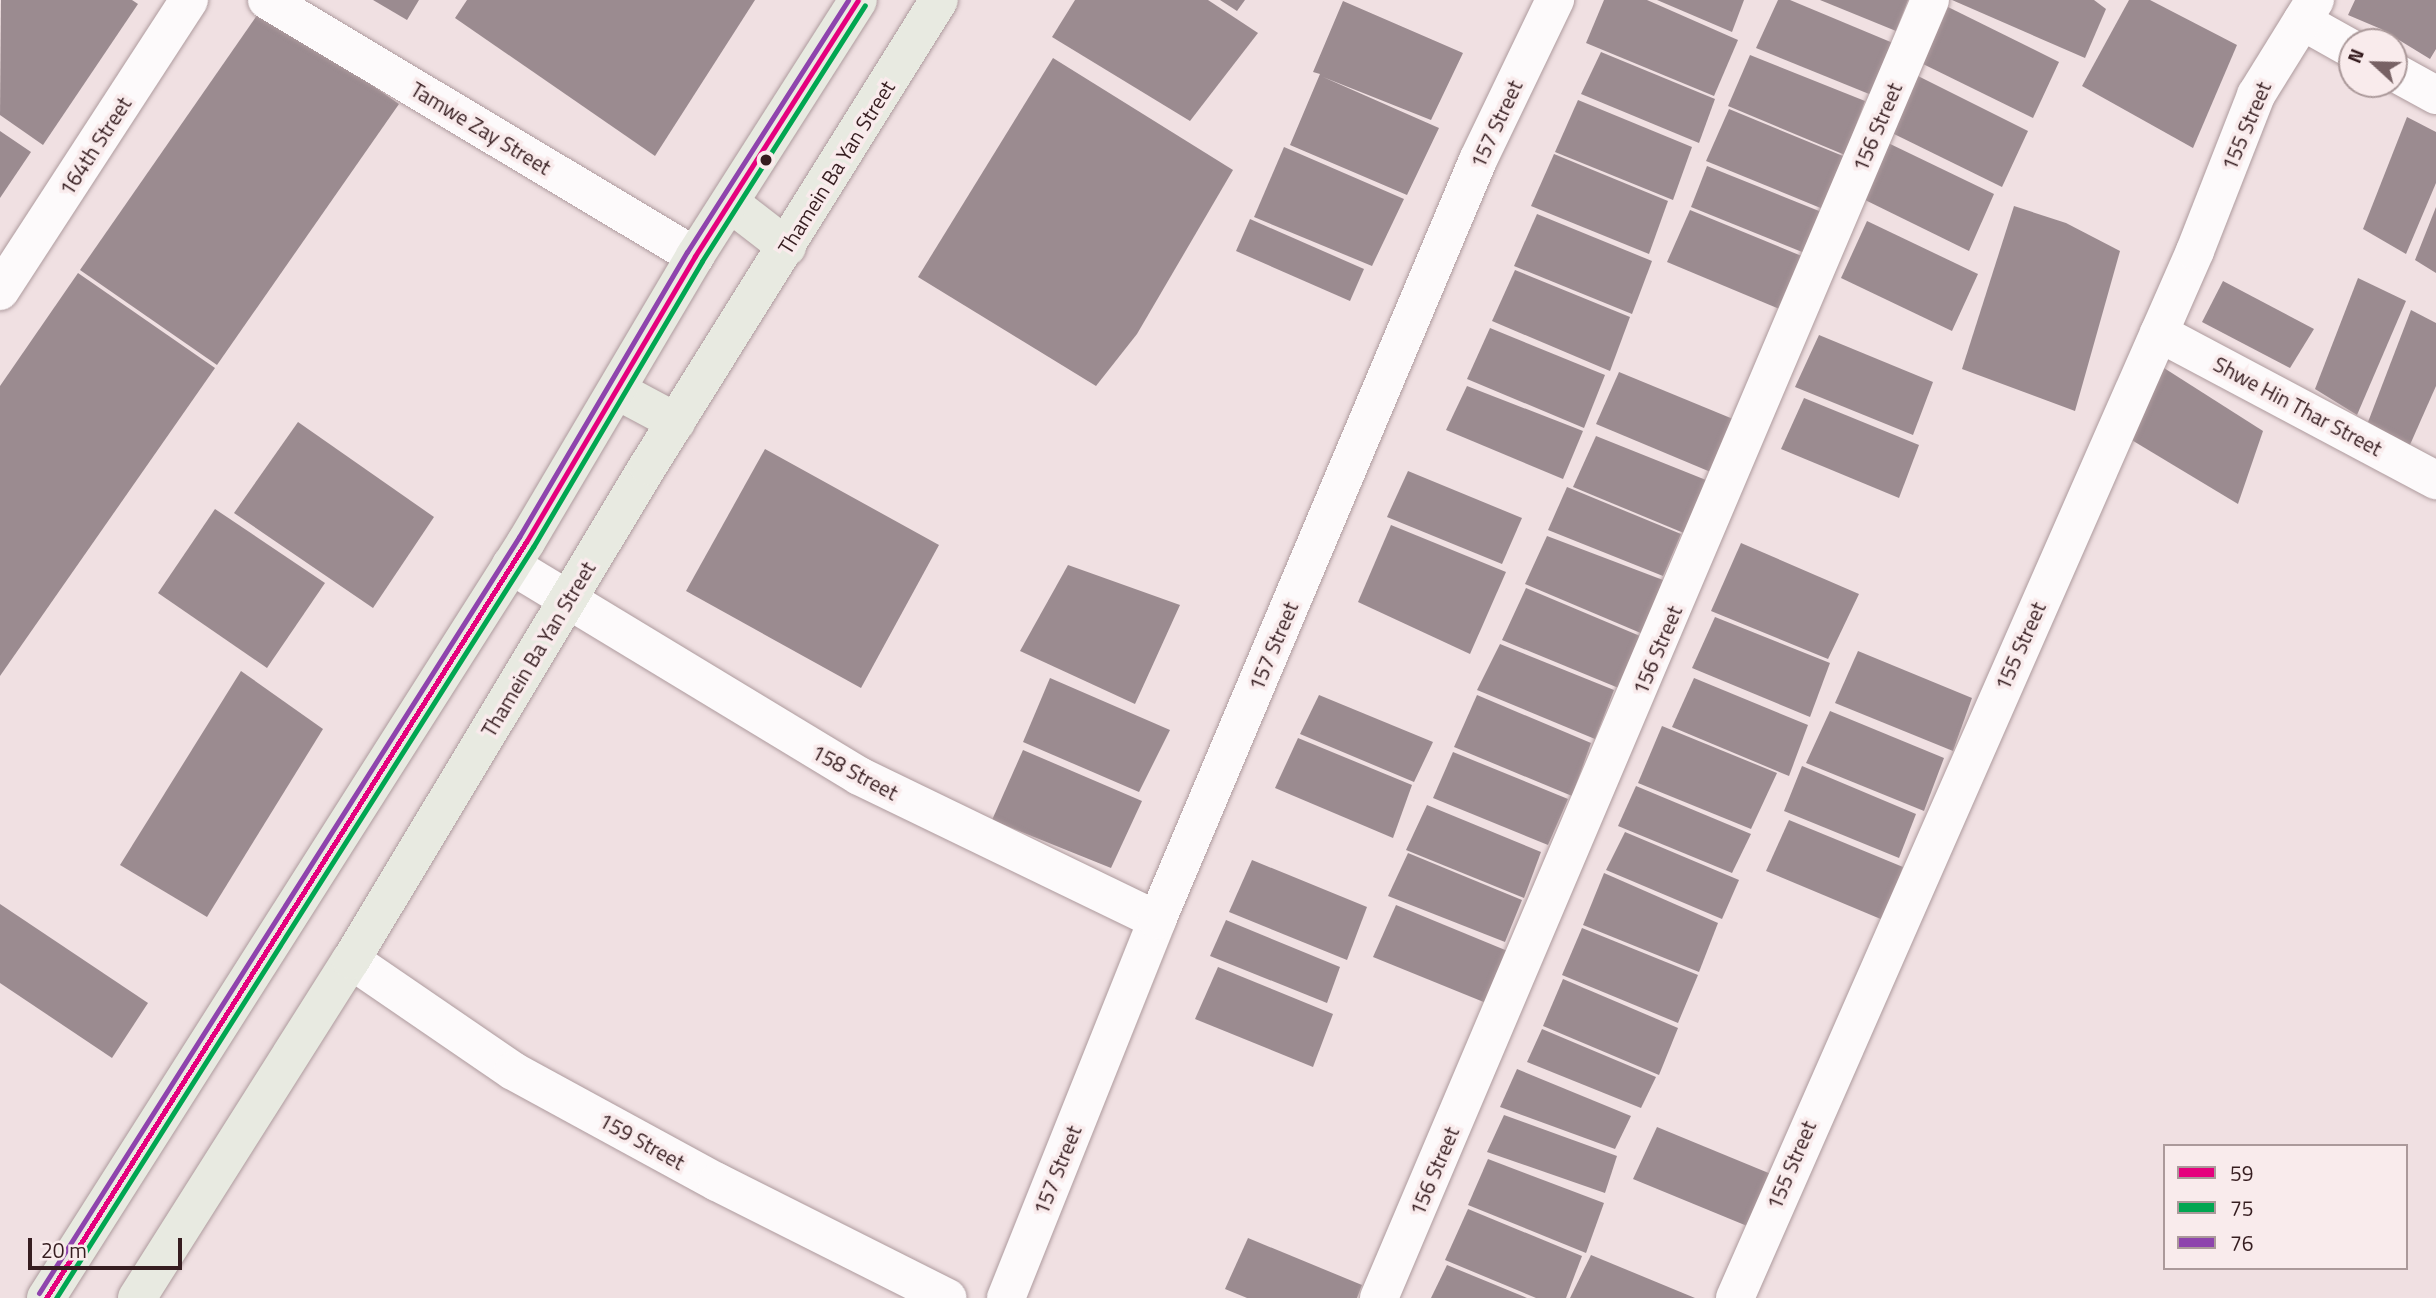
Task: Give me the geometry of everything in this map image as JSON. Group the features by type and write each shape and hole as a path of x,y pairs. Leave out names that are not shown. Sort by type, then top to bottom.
{"main road":[{"path":"46,1298 512,565 618,391 695,256 859,0"},
{"name":"Thamein Ba Yan Street","path":"136,1298 351,961 566,601 939,0"},
{"path":"730,203 788,247"},
{"path":"618,391 676,422"}],"street":[{"name":"164th Street","path":"0,291 189,0"},
{"name":"Tamwe Zay Street","path":"267,0 695,256"},
{"name":"157 Street","path":"1006,1298 1157,920 1478,160 1555,0"},
{"name":"156 Street","path":"1380,1298 1930,0"},
{"path":"2309,11 2338,37"},
{"name":"155 Street","path":"1735,1298 2159,333 2256,94 2309,11"},
{"path":"2408,80 2436,96"},
{"name":"Shwe Hin Thar Street","path":"2159,333 2436,480"},
{"name":"158 Street","path":"512,565 566,601 859,776 1157,920"},
{"name":"159 Street","path":"351,961 513,1070 717,1182 948,1298"}],"building":[{"path":"1,0 132,0 138,4 43,145 0,115"},
{"path":"373,0 419,0 407,20"},
{"path":"467,0 755,0 655,156 455,18"},
{"path":"1075,0 1208,0 1258,33 1190,121 1052,37"},
{"path":"1220,0 1245,0 1237,11"},
{"path":"1604,0 1647,0 1738,40 1714,96 1586,43"},
{"path":"1657,0 1744,0 1732,32"},
{"path":"1778,0 1790,0 1893,43 1874,96 1756,48"},
{"path":"1820,0 1908,0 1896,31"},
{"path":"1952,0 2094,0 2106,9 2085,58"},
{"path":"2129,0 2150,0 2237,45 2193,148 2082,86"},
{"path":"2355,0 2436,0 2436,49 2430,59 2408,46 2408,28 2379,28 2348,15"},
{"path":"1343,1 1463,53 1431,120 1323,77 1439,128 1407,195 1290,145 1320,74 1313,72"},
{"path":"1948,7 2059,62 2033,118 1923,64"},
{"path":"262,8 399,104 217,365 80,270"},
{"path":"1601,52 1715,99 1699,143 1581,94"},
{"path":"1750,55 1865,101 1845,155 1728,106"},
{"path":"1053,58 1233,170 1137,334 1096,386 918,277"},
{"path":"1918,76 2028,131 2002,187 1892,133"},
{"path":"1578,100 1692,147 1673,200 1555,152"},
{"path":"1729,109 1843,156 1823,209 1706,161"},
{"path":"2407,117 2436,132 2436,183 2406,254 2363,229"},
{"path":"0,131 31,152 0,198"},
{"path":"1884,141 1994,194 1969,251 1859,197"},
{"path":"1284,147 1404,199 1372,266 1254,217"},
{"path":"1554,154 1668,201 1649,254 1531,206"},
{"path":"1707,166 1824,213 1807,254 1691,207"},
{"path":"2014,206 2066,223 2120,251 2075,411 1962,369"},
{"path":"2436,207 2436,273 2415,260"},
{"path":"1690,210 1804,257 1784,311 1667,262"},
{"path":"1537,214 1652,261 1632,314 1514,266"},
{"path":"1250,219 1364,269 1350,301 1236,251"},
{"path":"1867,221 1978,274 1952,331 1841,278"},
{"path":"1515,270 1630,317 1610,371 1492,321"},
{"path":"78,273 215,368 0,676 0,386"},
{"path":"2358,278 2406,301 2357,415 2315,389"},
{"path":"2223,281 2314,329 2290,368 2202,322"},
{"path":"2411,310 2436,323 2436,386 2409,447 2368,422"},
{"path":"1490,328 1605,375 1584,428 1467,379"},
{"path":"1819,335 1933,382 1913,435 1795,387"},
{"path":"2164,368 2263,431 2238,504 2125,436"},
{"path":"1619,372 1733,419 1713,473 1596,424"},
{"path":"1467,386 1583,431 1563,479 1446,430"},
{"path":"1804,398 1919,445 1899,498 1781,449"},
{"path":"298,422 434,517 373,608 234,513"},
{"path":"1596,436 1711,482 1691,536 1573,487"},
{"path":"765,449 939,545 861,688 686,591"},
{"path":"1408,471 1522,518 1502,564 1387,517"},
{"path":"1567,487 1681,534 1663,576 1548,530"},
{"path":"215,509 325,583 267,668 158,593"},
{"path":"1391,525 1506,572 1470,654 1358,602"},
{"path":"1547,536 1663,580 1643,634 1525,584"},
{"path":"1741,543 1859,594 1828,659 1711,611"},
{"path":"1068,565 1180,605 1135,704 1020,651"},
{"path":"1526,588 1640,636 1621,689 1502,640"},
{"path":"1715,617 1830,663 1810,717 1692,668"},
{"path":"1500,644 1614,690 1595,739 1477,690"},
{"path":"1858,651 1972,698 1953,751 1835,703"},
{"path":"241,671 323,729 207,917 120,865"},
{"path":"1050,678 1170,730 1139,792 1023,742"},
{"path":"1694,678 1808,725 1789,776 1672,727"},
{"path":"1319,695 1433,742 1414,782 1300,734"},
{"path":"1477,695 1591,743 1572,796 1454,747"},
{"path":"1830,711 1944,758 1924,811 1806,763"},
{"path":"1662,726 1777,773 1751,829 1638,783"},
{"path":"1298,738 1412,785 1393,838 1275,788"},
{"path":"1023,750 1142,801 1111,868 992,820"},
{"path":"1453,752 1568,799 1548,845 1433,798"},
{"path":"1802,766 1916,814 1899,858 1784,811"},
{"path":"1636,786 1751,834 1732,873 1618,826"},
{"path":"1427,805 1541,852 1524,898 1406,850"},
{"path":"1789,820 1903,867 1883,920 1766,871"},
{"path":"1625,832 1739,880 1722,919 1606,870"},
{"path":"1408,853 1522,900 1505,942 1388,896"},
{"path":"1252,860 1367,907 1347,960 1229,912"},
{"path":"1604,873 1718,923 1699,972 1583,925"},
{"path":"0,904 148,1003 112,1058 0,983"},
{"path":"1396,905 1510,952 1491,1005 1373,957"},
{"path":"1226,920 1340,967 1327,1003 1210,956"},
{"path":"1582,928 1698,975 1678,1023 1562,975"},
{"path":"1218,967 1333,1014 1313,1067 1195,1019"},
{"path":"1563,979 1678,1028 1659,1075 1543,1026"},
{"path":"1542,1029 1656,1077 1641,1108 1527,1062"},
{"path":"1517,1069 1631,1116 1615,1149 1500,1107"},
{"path":"1504,1115 1617,1156 1605,1193 1487,1152"},
{"path":"1657,1127 1771,1174 1752,1228 1633,1179"},
{"path":"1488,1159 1604,1203 1586,1253 1468,1205"},
{"path":"1468,1209 1582,1256 1566,1298 1536,1298 1445,1260"},
{"path":"1248,1238 1362,1285 1357,1298 1247,1298 1225,1289"},
{"path":"1591,1255 1695,1298 1570,1298"},
{"path":"1447,1265 1527,1298 1431,1298"}],"transit line":[{"name":"76","path":"39,1293 519,537 687,252 848,0"},
{"name":"59","path":"46,1298 526,542 695,256 858,0"},
{"name":"75","path":"56,1298 533,547 702,261 865,5"}]}
